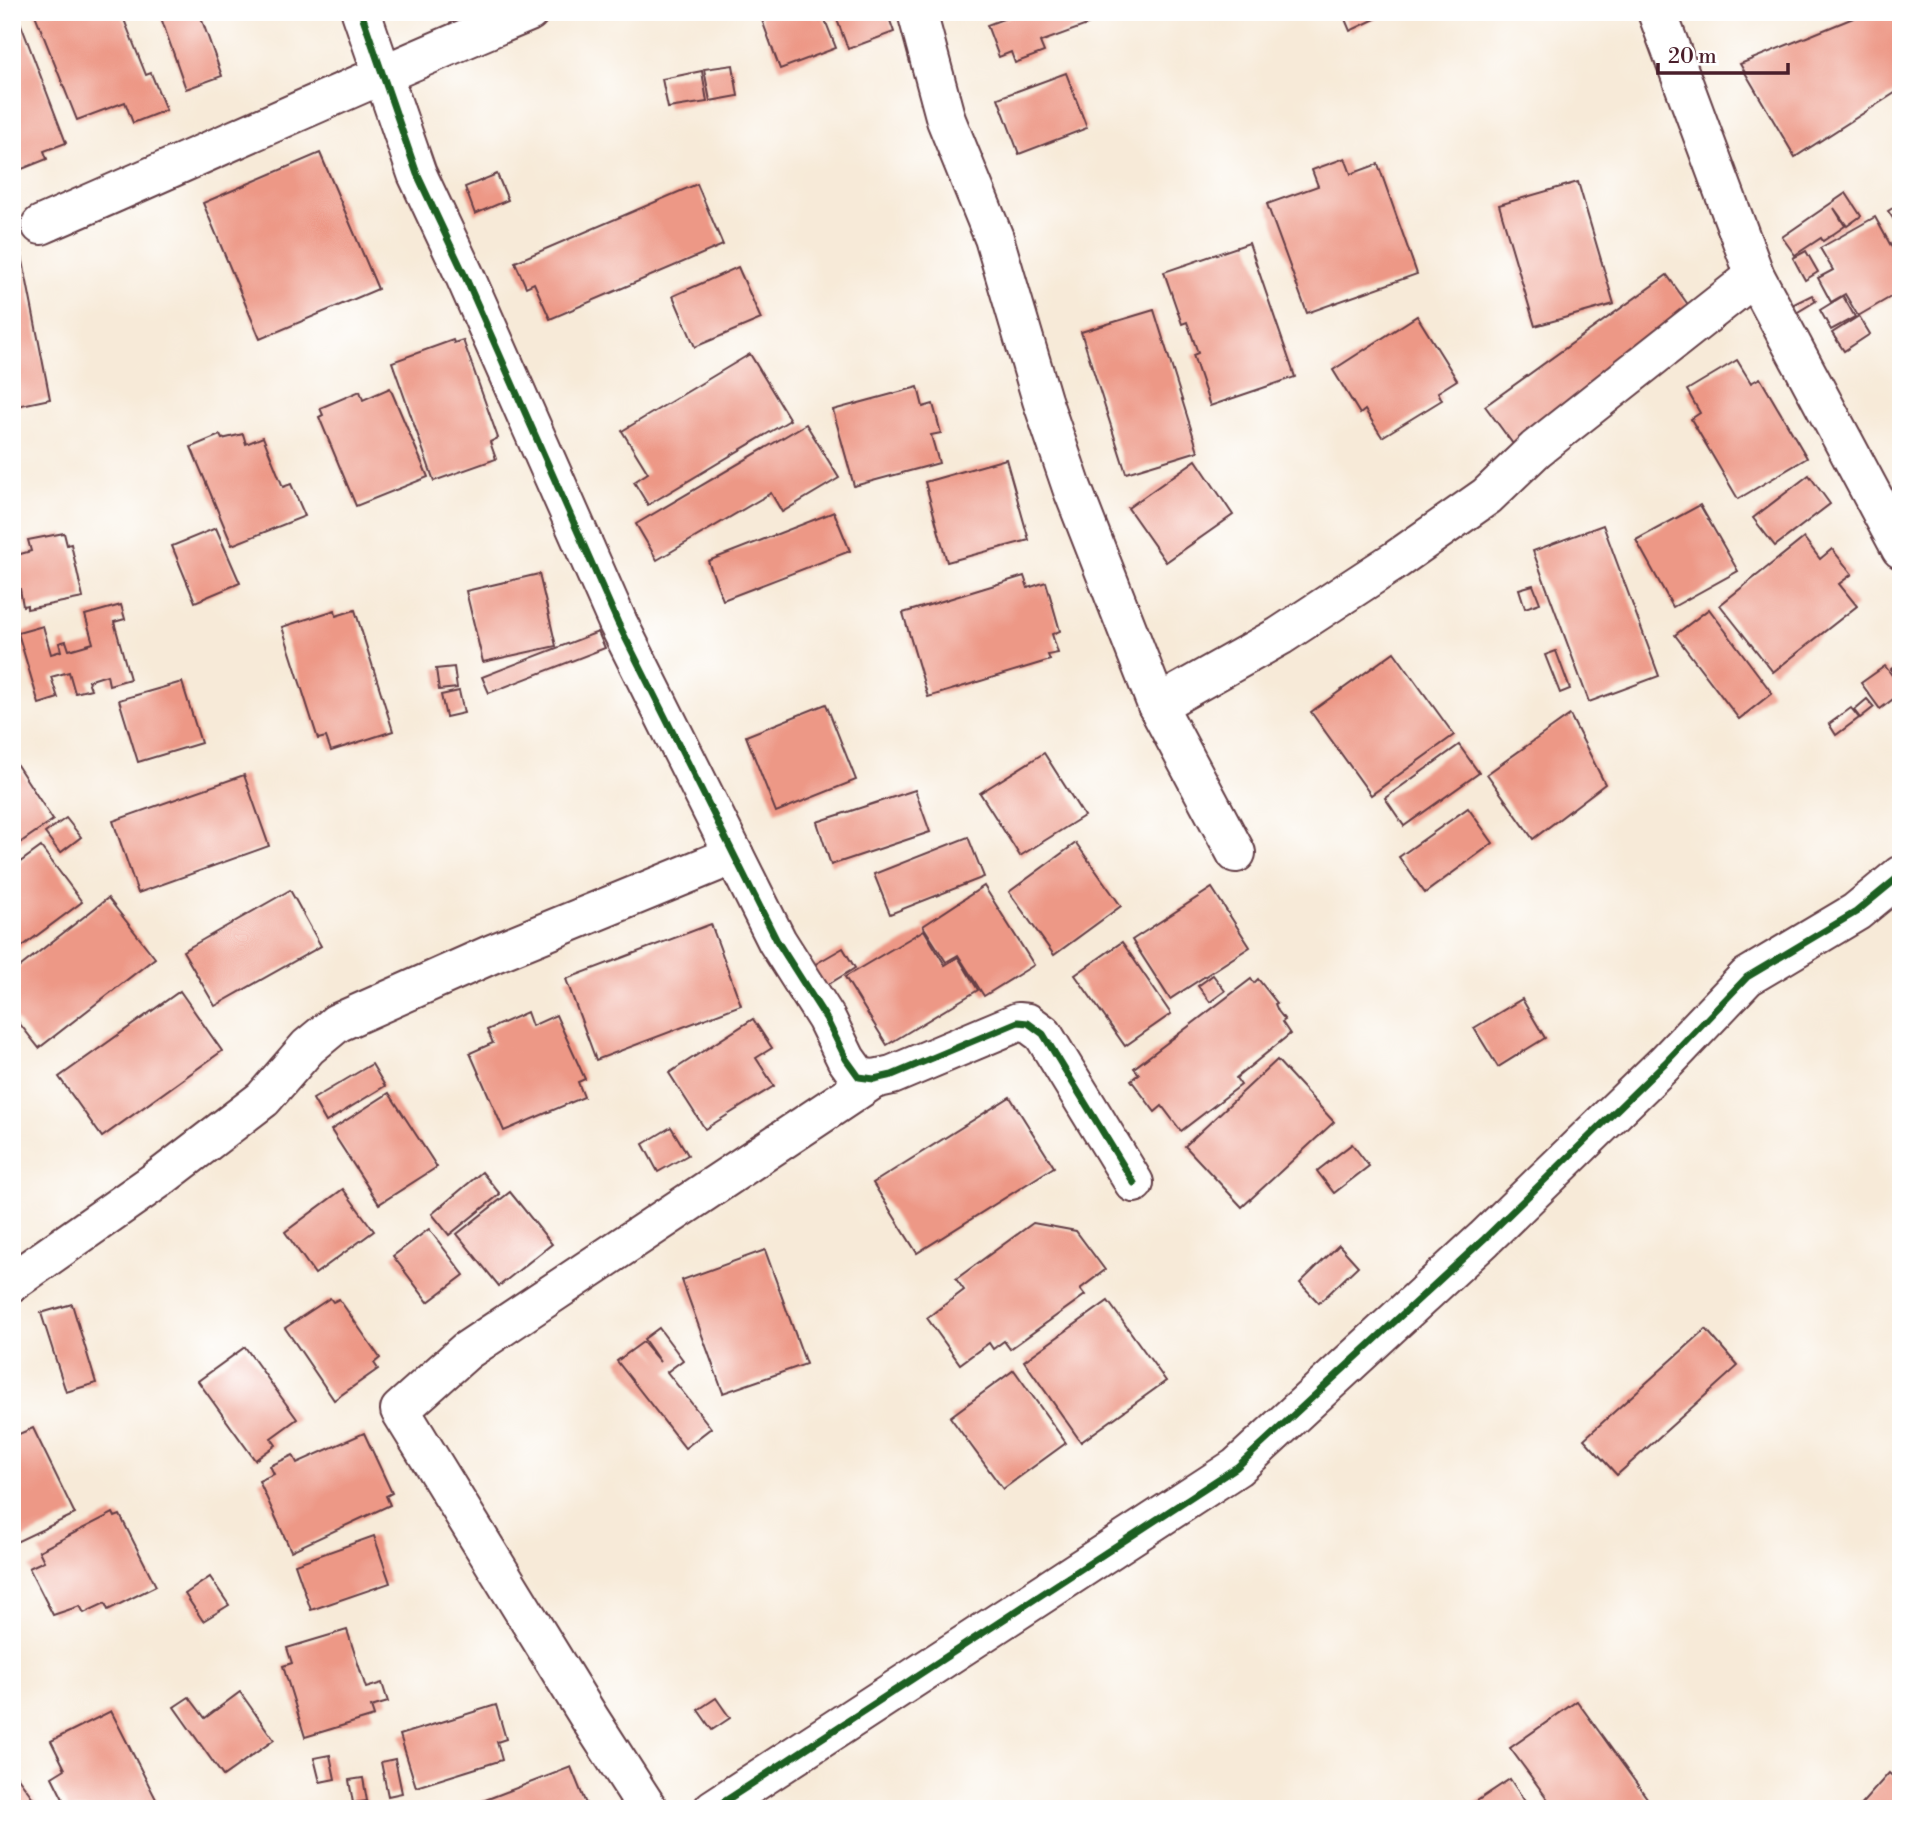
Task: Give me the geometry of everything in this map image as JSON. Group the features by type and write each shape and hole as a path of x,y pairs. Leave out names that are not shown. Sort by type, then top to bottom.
{"street":[{"path":"361,12 417,174 607,598 777,942 826,1018 846,1059 859,1077 874,1079 892,1076 1018,1022 1028,1023 1042,1034 1134,1183"},
{"path":"41,225 276,123 383,73 528,12"},
{"path":"917,12 946,120 994,238 1042,400 1072,488 1157,705 1236,853"},
{"path":"1657,12 1755,276 1901,549"},
{"path":"1157,705 1280,636 1487,496 1536,449 1755,276"},
{"path":"12,1282 160,1178 264,1099 308,1047 337,1023 492,954 734,855"},
{"path":"713,1809 1237,1466 1484,1239 1667,1061 1747,977 1856,912 1901,875"},
{"path":"648,1809 400,1410 466,1351 874,1079"}],"building":[{"path":"34,12 121,12 146,75 151,73 166,110 133,123 125,102 77,120"},
{"path":"159,12 199,12 222,76 186,89"},
{"path":"456,12 515,12 464,32"},
{"path":"759,12 812,12 814,18 823,15 836,48 780,69"},
{"path":"827,12 887,12 894,32 848,49 836,17 830,20"},
{"path":"1022,12 1094,12 1098,21 1040,42 1044,52 1015,63 1011,52 999,57 987,25"},
{"path":"1342,12 1390,12 1350,31"},
{"path":"1868,12 1892,12 1901,33 1901,89 1795,157 1740,64"},
{"path":"17,14 66,143 44,151 47,159 12,173 12,16"},
{"path":"733,65 738,96 710,101 704,69"},
{"path":"702,71 707,102 668,108 662,79"},
{"path":"1066,73 1087,128 1019,154 998,98"},
{"path":"320,153 378,289 260,339 203,203"},
{"path":"1345,158 1351,174 1378,164 1417,274 1307,313 1267,204 1318,186 1312,170"},
{"path":"497,174 508,200 475,214 465,187"},
{"path":"1578,182 1614,304 1535,326 1499,205"},
{"path":"697,184 723,245 550,319 534,283 526,287 515,262"},
{"path":"1846,193 1861,216 1847,226 1834,208 1845,226 1795,255 1782,237"},
{"path":"1901,203 1901,230 1888,211"},
{"path":"1875,217 1901,264 1901,291 1858,316 1845,294 1831,302 1818,278 1833,270 1820,248"},
{"path":"1249,243 1295,377 1210,406 1193,355 1198,353 1187,322 1182,324 1164,272"},
{"path":"21,251 50,399 12,407 12,252"},
{"path":"1806,251 1818,272 1805,280 1793,258"},
{"path":"738,267 761,319 695,347 673,296"},
{"path":"1667,275 1694,313 1516,448 1485,406"},
{"path":"1812,295 1816,301 1796,313 1792,305"},
{"path":"1843,296 1855,317 1831,330 1820,310"},
{"path":"1154,310 1198,451 1126,473 1081,332"},
{"path":"1417,316 1457,380 1438,392 1442,400 1382,437 1365,410 1360,414 1333,370"},
{"path":"1859,316 1870,334 1844,351 1832,333"},
{"path":"453,340 454,343 463,340 498,438 490,442 496,459 434,481 392,362"},
{"path":"750,354 790,420 648,505 634,482 648,473 622,431"},
{"path":"1737,360 1751,383 1760,378 1807,458 1738,499 1691,419 1700,413 1687,390"},
{"path":"918,387 923,407 933,404 941,433 931,435 939,463 854,486 833,410"},
{"path":"390,388 428,477 356,506 319,417 323,415 320,408 360,391 363,400"},
{"path":"806,424 839,478 782,512 771,493 657,560 636,524"},
{"path":"243,434 246,444 263,437 283,487 291,484 305,516 232,545 191,447 220,435 222,439"},
{"path":"1006,459 1029,540 947,562 925,482"},
{"path":"1196,460 1233,515 1166,562 1128,508"},
{"path":"1809,475 1830,504 1775,546 1753,518"},
{"path":"1700,505 1738,571 1673,607 1636,540"},
{"path":"834,512 850,551 723,600 708,561"},
{"path":"1603,525 1659,676 1589,702 1533,551"},
{"path":"216,528 240,583 195,602 172,546"},
{"path":"64,533 67,545 71,544 83,598 27,609 27,605 23,606 20,589 14,590 12,571 17,570 14,558 31,551 28,540"},
{"path":"1804,538 1820,559 1832,549 1852,574 1839,584 1857,606 1773,672 1720,605"},
{"path":"539,574 556,646 483,662 466,591"},
{"path":"1024,576 1028,588 1046,582 1060,631 1052,634 1058,653 1048,655 1050,660 928,697 903,613"},
{"path":"1533,585 1540,603 1525,608 1519,589"},
{"path":"121,605 125,619 114,622 130,679 109,685 107,675 88,681 91,689 75,693 69,672 51,677 58,698 39,704 18,633 43,626 51,654 61,651 59,643 66,641 69,650 93,643 85,615"},
{"path":"1709,609 1772,693 1739,719 1675,635"},
{"path":"335,610 336,616 355,610 393,731 331,751 326,737 318,739 282,627"},
{"path":"598,632 605,648 489,693 482,677"},
{"path":"1556,651 1570,689 1560,693 1545,655"},
{"path":"1394,652 1454,735 1371,795 1311,712"},
{"path":"1901,662 1901,685 1891,669"},
{"path":"1885,666 1901,687 1901,693 1880,709 1861,683"},
{"path":"454,667 457,688 439,690 436,669"},
{"path":"182,682 201,743 138,762 119,700"},
{"path":"459,691 464,713 446,717 441,695"},
{"path":"1867,699 1874,707 1860,718 1854,710"},
{"path":"826,704 856,780 776,812 746,736"},
{"path":"1851,708 1859,718 1836,735 1829,724"},
{"path":"1570,715 1605,784 1533,839 1487,774"},
{"path":"1459,745 1479,773 1404,826 1385,798"},
{"path":"1044,753 1084,816 1020,856 980,793"},
{"path":"15,762 53,820 18,844 12,835 12,764"},
{"path":"244,775 269,846 138,893 113,821"},
{"path":"915,790 930,832 831,865 817,822"},
{"path":"1468,808 1493,843 1425,893 1399,857"},
{"path":"66,818 81,837 60,853 45,833"},
{"path":"968,837 984,877 890,914 874,874"},
{"path":"1076,843 1121,906 1054,955 1009,892"},
{"path":"41,847 82,902 12,954 12,868"},
{"path":"984,886 1034,965 984,996 958,955 946,962 923,926"},
{"path":"1212,888 1250,947 1170,999 1132,940"},
{"path":"290,890 321,946 215,1006 183,951"},
{"path":"108,898 155,958 39,1048 12,1014 12,973"},
{"path":"711,924 741,1005 596,1060 566,979"},
{"path":"924,930 945,965 958,957 978,990 887,1045 845,977"},
{"path":"1122,942 1171,1014 1125,1046 1075,975"},
{"path":"843,948 855,968 824,987 812,966"},
{"path":"1213,975 1225,991 1210,1002 1198,986"},
{"path":"1251,979 1254,983 1258,979 1277,1003 1275,1004 1278,1011 1285,1020 1282,1022 1290,1034 1236,1078 1241,1085 1181,1131 1162,1106 1155,1112 1131,1080 1139,1074 1134,1068"},
{"path":"180,991 222,1051 102,1137 59,1077"},
{"path":"1522,999 1545,1038 1498,1067 1474,1028"},
{"path":"527,1012 532,1026 556,1015 585,1079 578,1082 584,1097 504,1131 470,1053 493,1043 487,1030"},
{"path":"753,1019 772,1048 756,1058 774,1086 705,1129 669,1073"},
{"path":"1277,1060 1334,1122 1242,1207 1185,1146"},
{"path":"372,1064 385,1086 326,1122 313,1099"},
{"path":"389,1093 437,1167 379,1204 331,1130"},
{"path":"1010,1097 1054,1167 917,1253 873,1183"},
{"path":"671,1127 688,1155 658,1172 643,1144"},
{"path":"1352,1144 1369,1166 1334,1193 1317,1171"},
{"path":"482,1172 500,1194 449,1235 432,1214"},
{"path":"343,1189 374,1231 315,1274 285,1232"},
{"path":"510,1192 552,1244 499,1286 457,1234"},
{"path":"1033,1223 1076,1231 1105,1270 1080,1289 1085,1295 1010,1349 1004,1341 993,1349 989,1343 960,1364 927,1318 964,1290 956,1279"},
{"path":"429,1229 464,1275 428,1302 393,1256"},
{"path":"1339,1245 1358,1266 1319,1303 1300,1283"},
{"path":"765,1250 806,1364 723,1393 682,1280"},
{"path":"330,1298 333,1302 339,1299 380,1358 374,1363 378,1369 334,1400 285,1328"},
{"path":"1108,1301 1166,1381 1081,1442 1024,1361"},
{"path":"72,1304 96,1383 66,1392 41,1313"},
{"path":"659,1328 683,1360 667,1372 711,1428 685,1448 617,1361 643,1342 660,1362 644,1339"},
{"path":"1706,1329 1738,1366 1617,1475 1584,1439"},
{"path":"245,1347 297,1419 271,1438 276,1445 255,1460 198,1381"},
{"path":"1014,1370 1066,1443 1003,1489 950,1417"},
{"path":"33,1428 75,1514 12,1544 12,1437"},
{"path":"364,1433 392,1493 386,1496 390,1505 291,1551 259,1481 274,1474 270,1466 293,1455 297,1463"},
{"path":"113,1513 115,1517 120,1515 156,1586 108,1610 105,1603 84,1613 80,1606 53,1615 29,1568 44,1561 39,1551"},
{"path":"374,1536 390,1583 311,1610 295,1564"},
{"path":"210,1577 229,1605 203,1621 185,1594"},
{"path":"347,1630 366,1688 382,1683 388,1702 371,1707 374,1716 305,1737 283,1666 292,1663 287,1648"},
{"path":"240,1692 274,1740 223,1776 174,1707 189,1697 205,1718"},
{"path":"716,1698 730,1718 712,1730 698,1710"},
{"path":"1577,1701 1655,1809 1551,1809 1546,1802 1549,1801 1510,1748"},
{"path":"496,1705 506,1739 497,1742 502,1760 416,1787 400,1735"},
{"path":"111,1711 157,1801 143,1809 68,1809 52,1777 65,1769 51,1741"},
{"path":"330,1755 335,1779 320,1782 314,1758"},
{"path":"395,1759 402,1793 388,1796 381,1762"},
{"path":"571,1767 588,1809 462,1809"},
{"path":"1889,1773 1901,1784 1901,1809 1857,1809"},
{"path":"16,1775 41,1809 12,1809 12,1778"},
{"path":"363,1778 367,1801 353,1803 349,1780"},
{"path":"1510,1779 1530,1809 1465,1809"}],"cycle path":[{"path":"361,12 417,174 618,623 777,941 826,1018 846,1059 859,1077 874,1079 892,1075 1018,1022 1028,1023 1043,1034 1134,1183"},
{"path":"713,1809 1237,1467 1484,1239 1667,1061 1747,977 1856,912 1901,875"}]}
